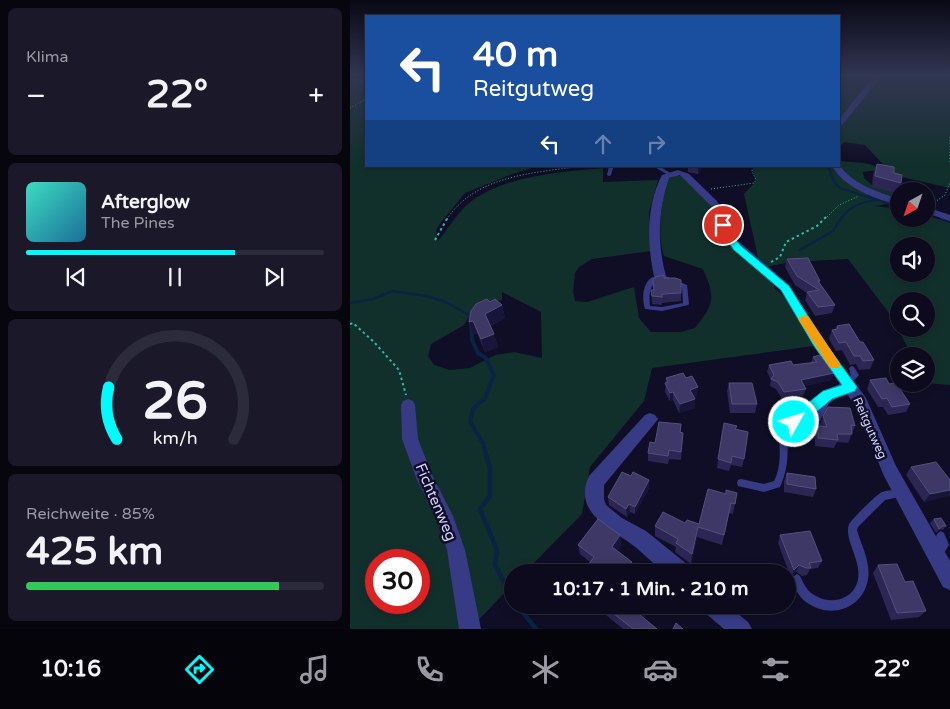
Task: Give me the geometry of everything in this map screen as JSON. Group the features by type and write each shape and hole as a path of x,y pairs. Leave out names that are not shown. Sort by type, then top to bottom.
{"street":[{"path":"840,122 854,104"},
{"path":"836,167 839,174 849,181 890,198"},
{"path":"660,276 654,220 665,177 676,171"},
{"name":"Reitgutweg","path":"676,171 688,176 699,190 716,206 729,238 785,288 819,343 849,379 865,409 876,441 902,493 950,580"},
{"path":"935,213 950,217"},
{"path":"783,422 798,420 849,379"},
{"name":"Fichtenweg","path":"408,405 410,439 426,480 447,522 456,550 470,629"},
{"path":"650,419 595,482 595,499 600,511 616,524 639,538 670,564"},
{"path":"722,614 741,629"}],"lane":[{"path":"609,174 611,167"},
{"path":"659,167 676,171"},
{"path":"660,276 685,286 686,304 662,309 648,308 647,289 651,280 660,276"},
{"path":"809,435 812,426 825,406 826,396"},
{"path":"741,483 764,488 777,484 782,462 782,405"},
{"path":"797,579 799,587 808,597 826,606 844,605 855,598 861,590 864,577 853,535 854,524 883,496 902,493"},
{"path":"937,556 944,545 941,536"}],"path":[{"path":"950,137 950,164"},
{"path":"435,240 459,204 470,194 513,178 575,167"},
{"path":"699,190 741,186 755,182 753,167"},
{"path":"935,203 945,195 950,182"},
{"path":"760,266 777,261 786,242 816,226 838,205 860,196"},
{"path":"350,324 353,323 374,342 399,370 408,405"}],"green space":[{"path":"350,104 365,104 365,167 536,167 512,174 465,193 438,226 436,231 438,241 455,218 480,195 531,177 603,168 603,182 658,180 649,212 651,251 592,259 579,267 575,273 573,292 575,301 587,302 634,287 639,318 651,332 681,332 695,328 706,313 711,300 710,287 703,269 664,256 662,248 661,217 668,179 677,175 683,176 713,208 727,241 774,283 774,288 785,297 813,346 652,368 644,401 590,467 582,514 533,564 504,564 504,593 470,629 350,629","holes":["502,292 541,312 542,358 514,352 495,355 470,368 450,370 434,365 428,356 431,344 464,325 472,312 484,304 502,300"]},
{"path":"840,104 950,104 950,188 935,185 935,182 924,182 893,175 865,145 845,142 840,146"},
{"path":"840,160 866,163 879,170 863,172 864,178 873,186 890,192 890,204 875,206 890,208 890,228 935,228 935,218 950,223 950,385 935,384 935,347 907,347 902,337 935,337 935,292 890,292 890,314 848,259 791,262 765,267 759,262 744,194 756,181 752,167 840,167"}],"building":[{"path":"877,164 894,167 894,173 902,175 901,182 875,176"},
{"path":"808,258 820,281 818,281 835,305 818,307 807,292 819,290 797,276 787,259"},
{"path":"664,275 664,278 681,280 681,293 662,294 662,297 652,296 651,290 654,290 653,280 655,277"},
{"path":"487,299 490,302 495,299 502,305 485,314 494,334 481,339 473,321 469,322 471,311 476,304"},
{"path":"849,324 874,360 863,361 860,356 854,356 846,342 839,343 832,330 838,329 837,326"},
{"path":"823,354 834,369 831,369 834,373 801,380 806,389 784,392 778,382 771,379 774,375 769,365 791,361 793,365 817,362 813,357"},
{"path":"683,373 686,378 692,376 698,387 690,390 695,399 680,404 673,392 670,393 665,383 668,382 666,378"},
{"path":"886,378 890,384 890,392 902,392 910,404 892,407 887,398 882,399 870,380"},
{"path":"729,383 752,383 757,404 732,404"},
{"path":"828,407 850,408 855,426 851,425 852,434 837,434 838,440 818,438 818,426 827,427 823,416"},
{"path":"659,422 681,424 680,432 683,433 681,452 669,450 668,456 648,453 650,442 655,443"},
{"path":"724,423 737,426 735,429 748,432 744,459 732,456 731,463 718,459"},
{"path":"936,462 950,480 950,490 930,494 911,467"},
{"path":"622,472 631,476 633,472 649,480 635,507 629,504 626,509 608,497"},
{"path":"787,473 815,477 816,489 787,484"},
{"path":"708,489 726,494 726,490 737,493 735,504 731,503 724,535 698,527 692,554 676,543 678,539 655,526 663,512 685,523 687,520 699,524"},
{"path":"941,518 946,526 939,529 934,519"},
{"path":"598,519 620,535 612,547 632,562 630,564 589,564 594,557 578,545"},
{"path":"810,531 822,561 809,563 811,568 799,565 796,568 796,564 792,564 780,535"},
{"path":"897,564 905,582 913,581 926,611 897,613 878,565"},
{"path":"614,614 641,614 657,629 633,629"},
{"path":"676,623 683,629 673,629"}],"waterway":[{"path":"828,167 834,182 840,188 878,200"},
{"path":"841,219 848,210 857,205 878,200"},
{"path":"878,200 890,204"},
{"path":"800,250 833,231 842,217"},
{"path":"943,219 941,218 950,221"},
{"path":"350,303 373,299 392,291 427,296 446,302 472,317"},
{"path":"471,322 472,340 478,353 486,358 494,375 485,398 473,409 470,422 483,443 487,457"},
{"path":"486,455 490,468 490,496 480,509 497,550 495,565 504,582"},
{"path":"524,614 536,629"}],"slow traffic":[{"path":"804,319 834,365"}],"route":[{"path":"723,225 727,235 738,248 785,288 819,343 850,387 828,395 794,422"}]}
